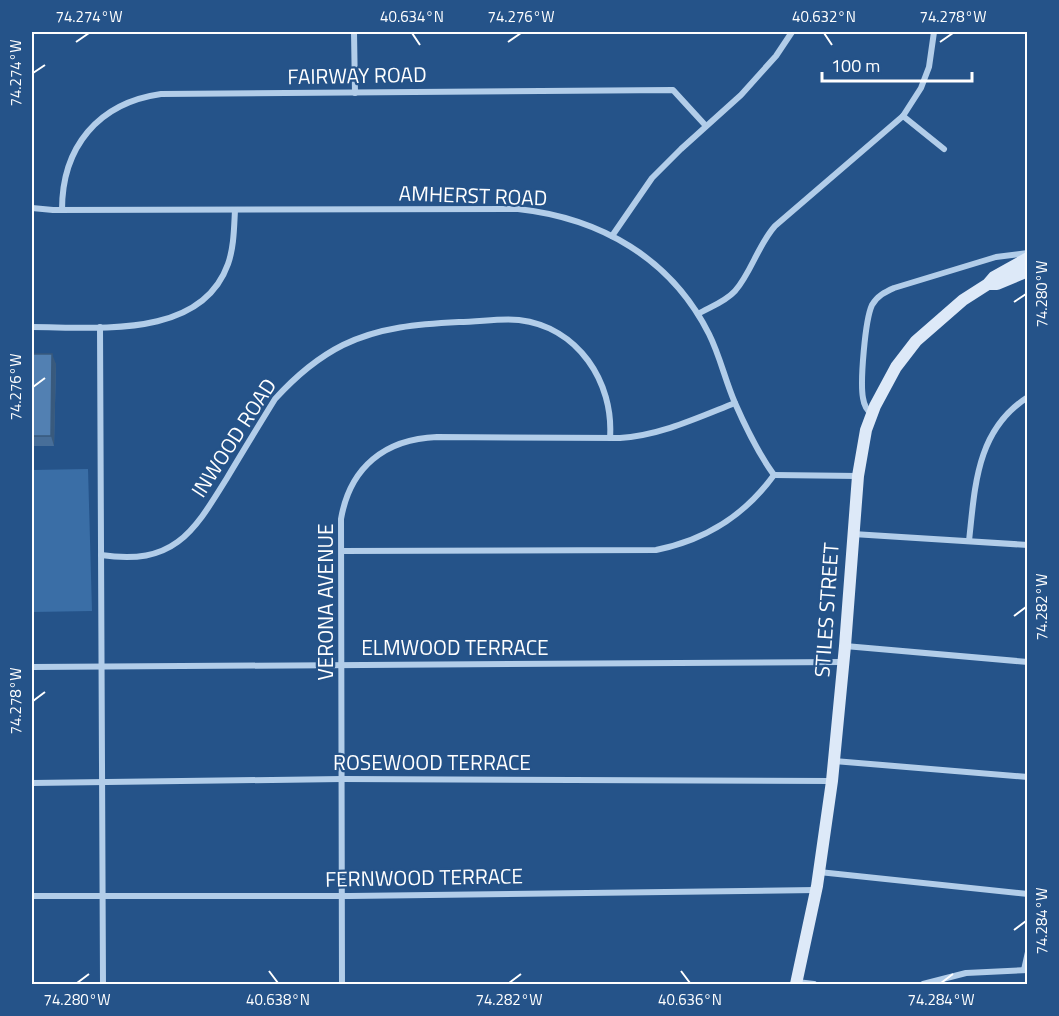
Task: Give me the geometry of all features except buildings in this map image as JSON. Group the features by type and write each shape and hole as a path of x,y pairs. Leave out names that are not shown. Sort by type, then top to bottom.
{"main road":[{"name":"STILES STREET","path":"796,983 816,890 832,781 858,476 862,446 872,414 896,367 916,341 947,312 988,284 993,277 1028,258"},
{"name":"STILES STREET","path":"988,284 997,284 1028,271"}],"street":[{"path":"354,32 355,93"},
{"path":"612,236 652,178 741,95 776,56 792,32"},
{"path":"698,314 728,297 737,289 775,226 903,116 921,88 929,67 934,32"},
{"name":"FAIRWAY ROAD","path":"62,210 66,170 81,140 104,116 134,100 160,94 673,90 706,126"},
{"path":"903,116 944,149"},
{"name":"AMHERST ROAD","path":"32,208 62,210 518,209 567,217 612,236 641,254 668,277 698,314 710,335 735,403 762,458 774,475"},
{"path":"32,327 100,327 162,321 179,316 203,301 221,280 233,241 235,210"},
{"path":"872,414 865,407 862,390 867,326 870,311 876,299 884,292 894,288 996,257 1028,253"},
{"name":"INWOOD ROAD","path":"101,555 124,558 143,557 161,552 185,537 203,517 275,399 290,383 324,356 343,345 384,330 424,324 518,320 551,330 578,348 598,375 609,406 610,438"},
{"path":"100,327 103,984"},
{"path":"969,541 977,471 985,447 1006,414 1028,397"},
{"name":"VERONA AVENUE","path":"342,984 342,551 343,510 353,483 371,461 395,445 413,439 436,436 610,438 642,436 669,429 735,403"},
{"path":"342,551 656,550 690,542 723,526 751,504 774,475 858,476"},
{"path":"852,534 1028,545"},
{"path":"845,646 1028,662"},
{"name":"ELMWOOD TERRACE","path":"32,667 843,662"},
{"path":"834,761 1028,777"},
{"name":"ROSEWOOD TERRACE","path":"32,783 342,779 832,781"},
{"path":"818,872 1028,894"},
{"name":"FERNWOOD TERRACE","path":"32,896 342,896 816,890"},
{"path":"923,984 966,973 1026,970 1028,952"},
{"path":"796,983 814,984"}],"shaded area":[{"path":"88,469 92,611 32,612 32,470"}]}
